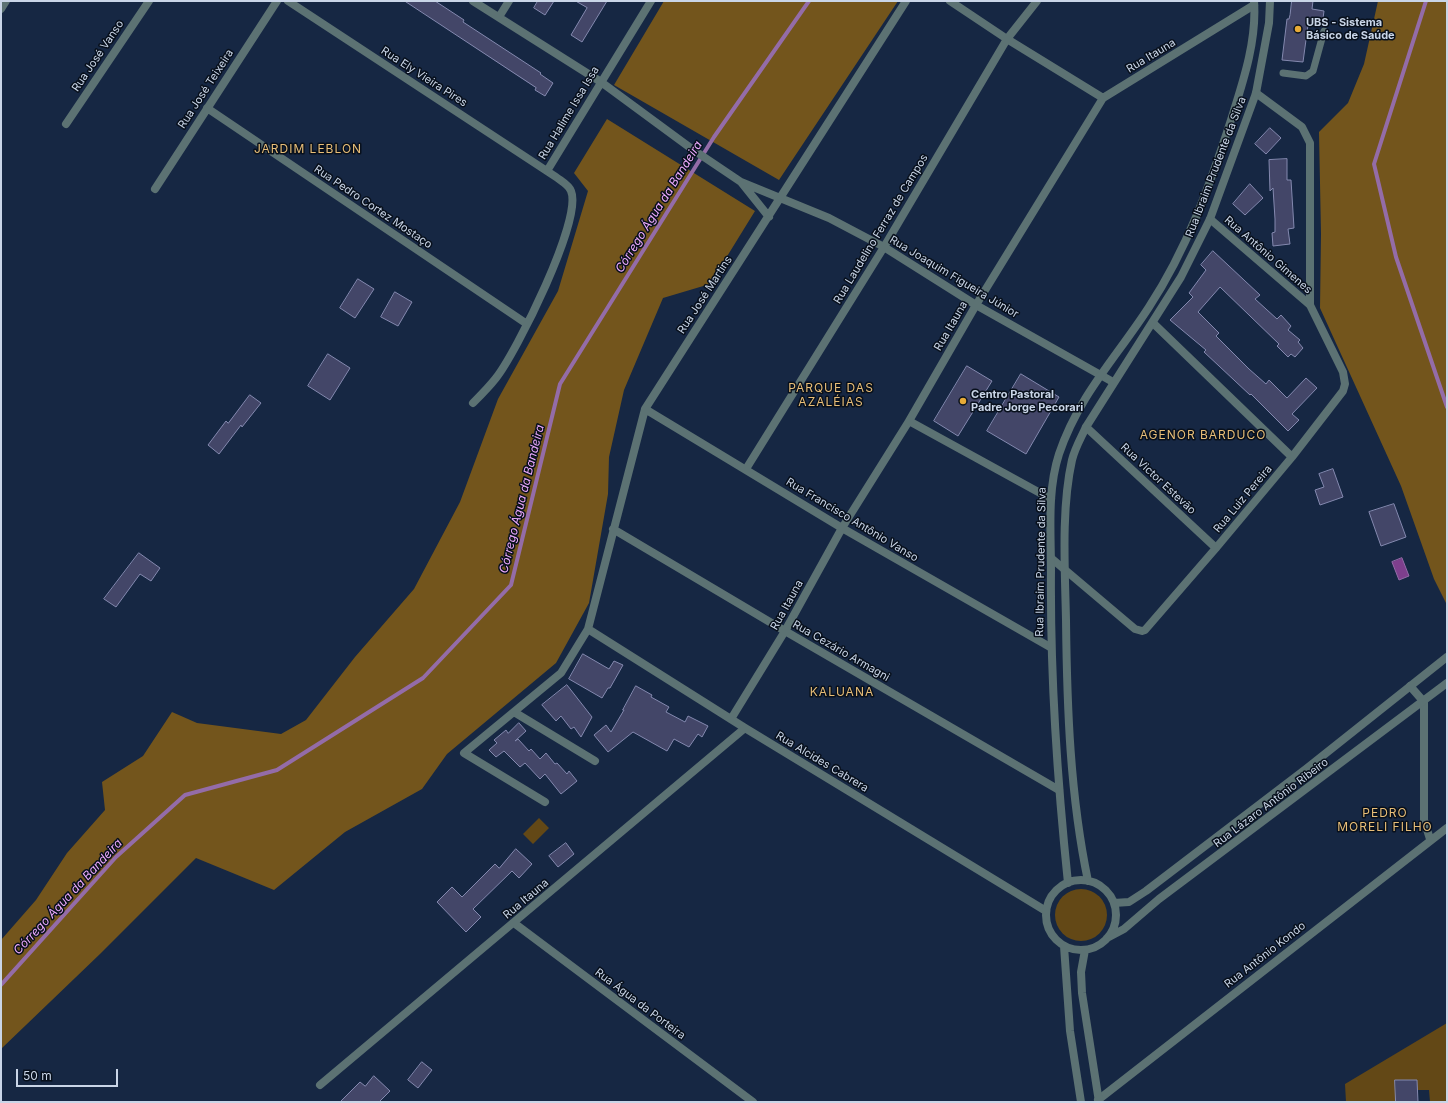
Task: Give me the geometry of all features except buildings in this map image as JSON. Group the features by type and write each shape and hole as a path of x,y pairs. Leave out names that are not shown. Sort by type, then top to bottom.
{"street":[{"path":"1,9 6,1"},
{"name":"Rua José Vanso","path":"66,124 149,1"},
{"name":"Rua José Teixeira","path":"155,189 277,1"},
{"name":"Rua Ely Vieira Pires","path":"288,1 547,171"},
{"path":"473,1 601,82 711,163 741,182 769,217"},
{"path":"498,17 509,1"},
{"name":"Rua Halime Issa Issa","path":"473,403 496,378 527,324 549,280 572,208 571,190 547,171 651,1"},
{"name":"Rua José Martins","path":"545,802 464,753 561,673 588,629 645,409 906,1"},
{"path":"950,1 1007,39 1103,98"},
{"name":"Rua Laudelino Ferraz de Campos","path":"746,470 884,247 1007,39 1037,1"},
{"name":"Rua Ibraim Prudente da Silva","path":"1088,881 1074,797 1066,657 1065,568 1069,477 1076,447 1086,427 1113,382 1153,324 1181,277 1210,219 1256,93 1270,23 1270,1"},
{"name":"Rua Ibraim Prudente da Silva","path":"1068,883 1059,790 1050,647 1051,499 1057,462 1065,440 1083,402 1100,373 1151,304 1176,261 1197,217 1214,174 1242,86 1251,41 1254,3"},
{"name":"Rua Itauna","path":"731,719 785,631 842,528 909,421 976,305 1103,98 1254,3"},
{"path":"1256,93 1302,127 1310,143 1310,305"},
{"name":"Rua Pedro Cortez Mostaço","path":"207,108 527,324"},
{"name":"Rua Joaquim Figueira Júnior","path":"741,182 829,218 884,247 976,305 1100,373 1113,382"},
{"name":"Rua Antônio Gimenes","path":"1210,219 1310,305 1343,372"},
{"path":"1153,324 1292,457"},
{"name":"Rua Luiz Pereira","path":"1065,568 1135,629 1142,631 1216,548 1292,457 1340,396 1345,384 1343,372"},
{"name":"Rua Francisco Antônio Vanso","path":"645,409 842,528 1050,647"},
{"path":"909,421 1051,499"},
{"name":"Rua Victor Estevão","path":"1086,427 1216,548"},
{"name":"Rua Cezário Armagni","path":"613,528 785,631 1059,790"},
{"path":"1051,558 1065,568"},
{"name":"Rua Alcides Cabrera","path":"588,629 745,728 1046,911"},
{"path":"1114,903 1129,902 1146,891 1447,657"},
{"name":"Rua Lázaro Antônio Ribeiro","path":"1107,938 1124,929 1159,899 1424,702 1447,683"},
{"path":"1410,686 1424,702 1424,820 1430,840"},
{"path":"514,712 595,761"},
{"name":"Rua Itauna","path":"320,1085 745,728"},
{"name":"Rua Antônio Kondo","path":"1098,1101 1447,828"},
{"path":"1078,880 1088,881 1099,886 1108,893 1114,903 1116,914 1115,925 1107,938 1096,947 1085,950 1077,950 1064,946 1051,933 1046,922 1046,911 1049,900 1054,893 1068,883 1078,880"},
{"name":"Rua Água da Porteira","path":"514,923 753,1102"},
{"path":"1064,946 1070,1030 1081,1102"},
{"path":"1085,950 1081,972 1082,993 1098,1101"}],"lane":[{"path":"1283,73 1306,76 1313,71 1324,32"}],"shaded area":[{"path":"664,1 898,1 779,180 614,85"},
{"path":"1378,1 1447,1 1447,605 1434,579 1401,486 1320,308 1321,234 1319,132 1348,103 1364,64"},
{"path":"607,119 755,211 710,284 663,298 624,390 609,457 608,494 589,603 556,663 447,754 422,789 345,832 274,890 196,858 100,954 1,1049 1,940 36,900 67,853 105,810 102,782 143,756 172,712 197,723 281,734 306,720 355,657 414,589 460,502 498,399 558,291 588,191 574,173"},
{"path":"1402,558 1409,576 1399,580 1392,562"},
{"path":"539,818 549,828 533,844 523,834"},
{"path":"1081,889 1091,891 1099,897 1105,905 1107,915 1105,925 1099,933 1091,939 1081,941 1071,939 1063,933 1057,925 1055,915 1057,905 1063,897 1071,891"},
{"path":"1447,1023 1447,1102 1430,1102 1429,1090 1417,1090 1416,1080 1395,1080 1396,1102 1346,1102 1345,1084"}],"waterway":[{"name":"Córrego Água da Bandeira","path":"1,985 116,857 185,795 277,770 423,678 511,585 560,384 714,137 809,1"},
{"path":"1426,1 1374,164 1396,257 1447,407"}],"place":[{"name":"UBS - Sistema Básico de Saúde","path":"1298,29"},
{"name":"Centro Pastoral Padre Jorge Pecorari","path":"963,401"}],"district":[{"name":"JARDIM LEBLON","path":"308,149"},
{"name":"PARQUE DAS AZALÉIAS","path":"831,395"},
{"name":"AGENOR BARDUCO","path":"1203,435"},
{"name":"KALUANA","path":"842,692"},
{"name":"PEDRO MORELI FILHO","path":"1385,820"}]}
